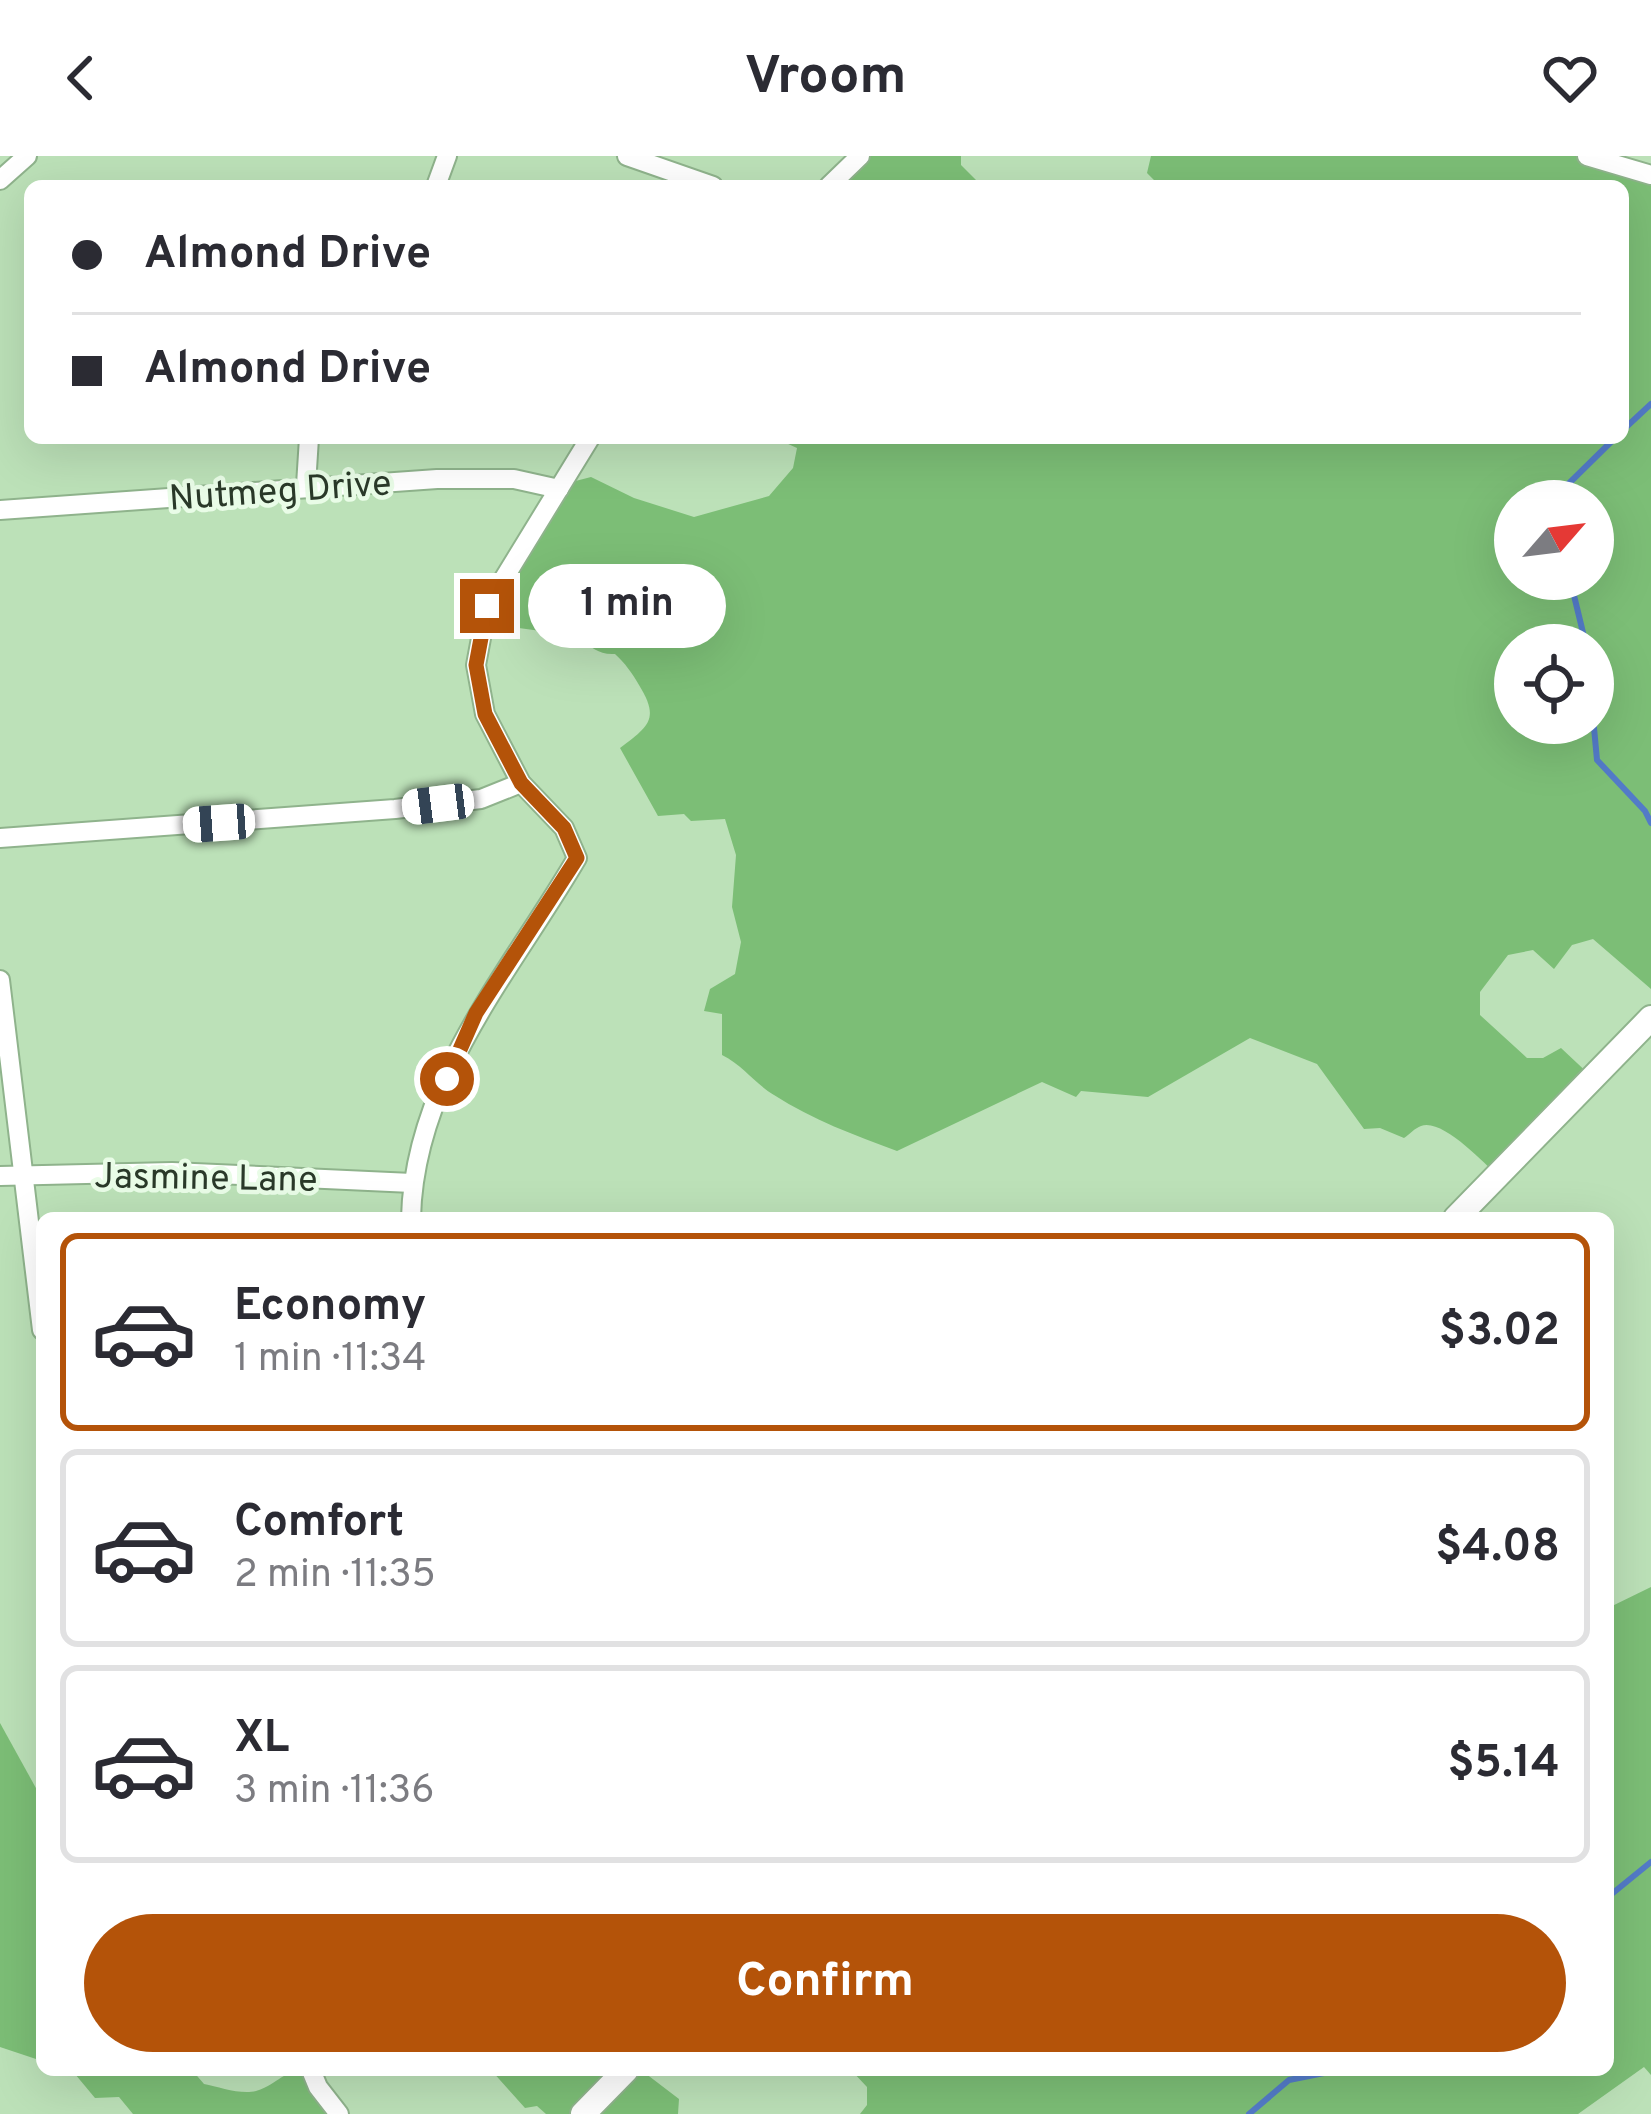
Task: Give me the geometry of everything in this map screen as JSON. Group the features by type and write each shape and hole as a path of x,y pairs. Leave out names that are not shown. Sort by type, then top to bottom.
{"street":[{"path":"0,180 27,156"},
{"path":"627,156 680,180"},
{"path":"835,180 860,156"},
{"path":"1587,156 1651,175"},
{"path":"306,485 309,444"},
{"path":"411,1212 412,1183 433,1112 476,1013 577,858 564,828 521,783 485,714 476,665 487,606 586,444"},
{"name":"Nutmeg Drive","path":"0,510 306,485 495,479 559,489"},
{"path":"0,838 395,809 481,799 521,783"},
{"path":"0,980 36,1278"},
{"path":"1462,1212 1651,1018"},
{"name":"Jasmine Lane","path":"0,1176 172,1172 412,1183"},
{"path":"313,2076 339,2114"},
{"path":"583,2114 620,2076"}],"green space":[{"path":"863,156 961,156 961,165 976,180 848,180"},
{"path":"1151,156 1590,156 1651,174 1651,989 1593,939 1572,945 1554,969 1533,950 1508,955 1480,992 1480,1015 1527,1058 1543,1058 1561,1048 1593,1078 1498,1176 1440,1128 1421,1126 1404,1138 1380,1128 1364,1129 1317,1064 1250,1038 1148,1097 1081,1091 1076,1097 1042,1082 897,1151 789,1104 722,1055 722,1014 704,1011 710,989 735,974 741,942 732,907 736,855 725,819 658,816 620,748 644,727 649,706 634,676 615,654 600,652 569,636 490,621 493,597 564,484 591,477 634,498 694,517 769,496 793,468 797,448 788,444 1629,444 1629,180 1154,180 1147,173"},
{"path":"1651,1587 1651,2075 1644,2067 1578,2114 860,2114 867,2105 867,2087 857,2076 1614,2076 1614,1605"},
{"path":"0,1723 36,1788 36,2059 0,2047"},
{"path":"77,2076 197,2076 204,2084 244,2092 285,2076 317,2076 335,2114 133,2114 119,2097 95,2098"},
{"path":"496,2076 649,2076 679,2099 678,2114 546,2114 537,2106 525,2108"}],"waterway":[{"path":"1629,424 1651,404"},
{"path":"1572,480 1609,444"},
{"path":"1575,600 1581,624"},
{"path":"1596,744 1597,760 1651,823"},
{"path":"1614,1892 1651,1862"},
{"path":"1249,2114 1289,2080 1309,2076"}],"route":[{"path":"447,1079 476,1013 577,858 564,828 521,783 485,714 476,665 487,606"}]}
